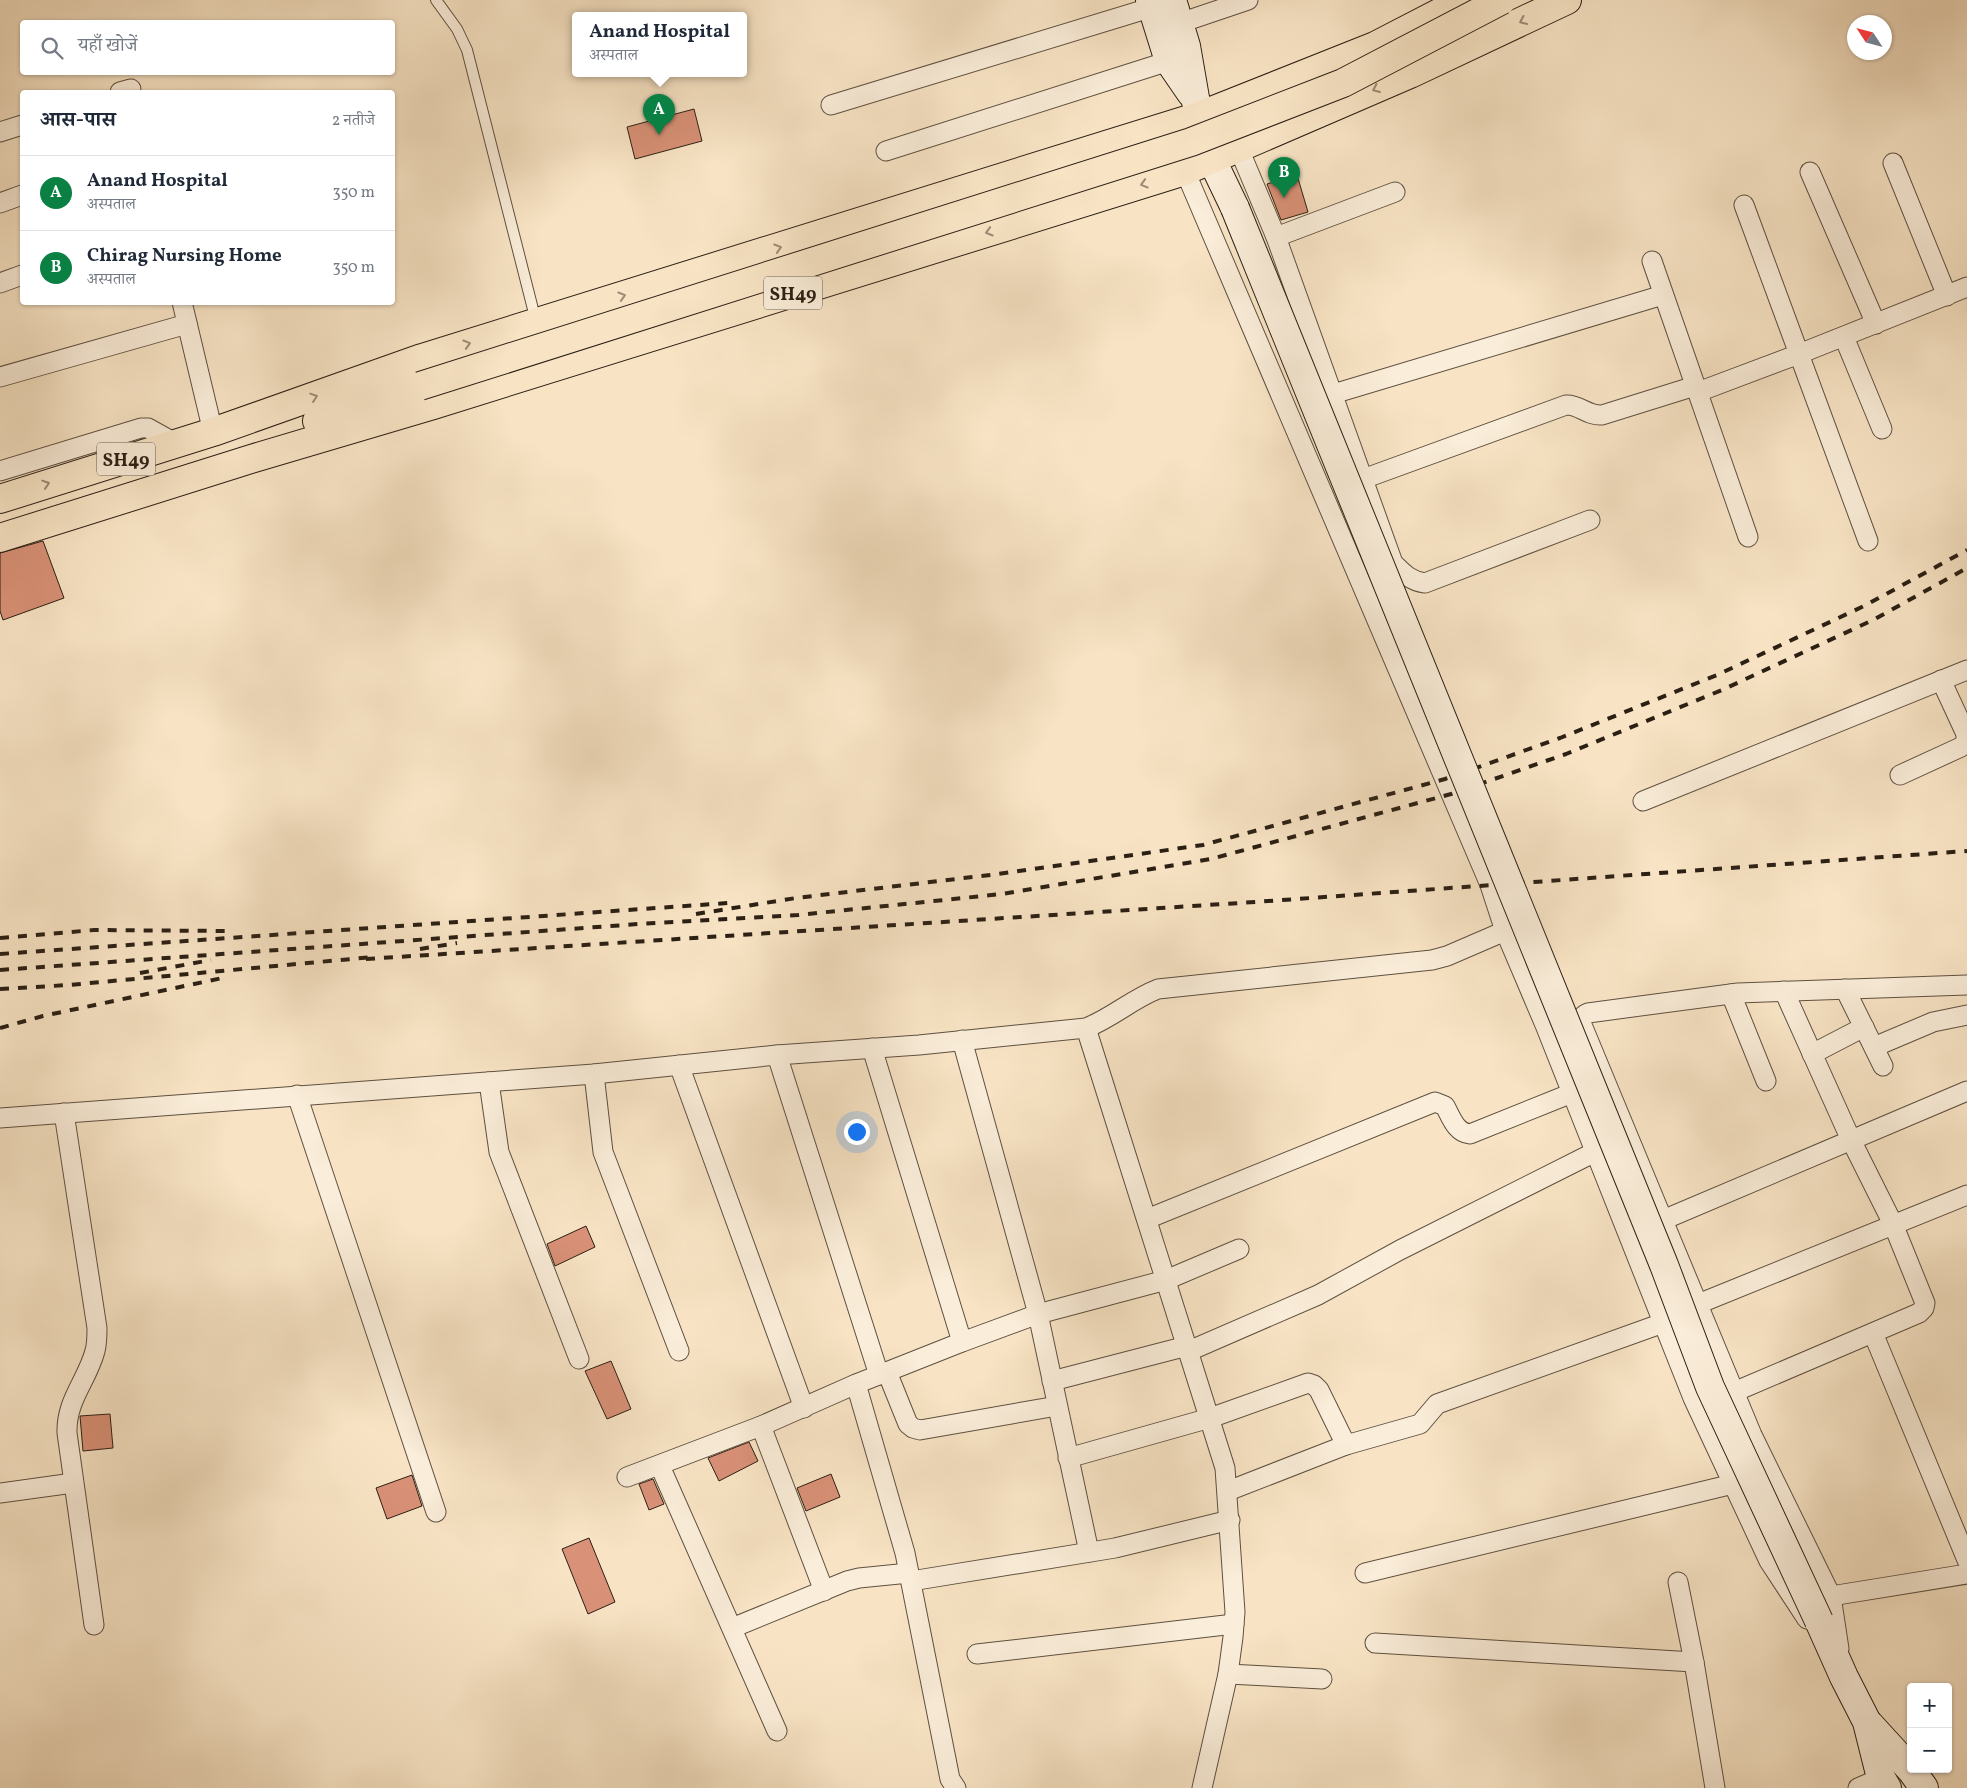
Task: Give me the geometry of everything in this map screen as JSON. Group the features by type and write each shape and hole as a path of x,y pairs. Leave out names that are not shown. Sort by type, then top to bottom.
{"main road":[{"name":"SH49","path":"0,499 213,432 422,358 536,323 1197,107 1375,46 1464,0"},
{"name":"SH49","path":"308,424 420,386 1191,142 1343,83 1502,0"},
{"name":"SH49","path":"0,538 1185,171 1410,74 1567,0"},
{"path":"1164,8 1169,61 1197,107"},
{"path":"1164,8 1189,55 1197,107 1212,160 1235,208 1664,1265 1710,1387 1844,1677 1867,1722 1912,1771 1924,1788"},
{"path":"272,412 308,424 278,451"},
{"path":"1867,1722 1875,1785"}],"street":[{"path":"831,105 1164,8 1248,0"},
{"path":"886,151 1169,61"},
{"path":"0,132 20,126"},
{"path":"1239,148 1276,237 1393,563 1403,574 1414,581 1424,583 1590,520"},
{"path":"1893,163 1947,296"},
{"path":"1185,171 1490,885 1504,931 1572,1093 1693,1398 1770,1561 1844,1677"},
{"path":"1810,172 1876,324"},
{"path":"1276,237 1396,192"},
{"path":"0,203 20,196"},
{"path":"1744,205 1868,541"},
{"path":"1652,261 1748,537"},
{"path":"0,283 20,276"},
{"path":"1363,479 1566,405 1571,405 1594,416 1696,389 1799,354 1967,287"},
{"path":"1333,394 1664,295"},
{"path":"183,305 213,432"},
{"path":"0,377 187,324"},
{"path":"1844,337 1882,429"},
{"path":"0,471 141,428 148,428 175,443"},
{"path":"1643,801 1967,670"},
{"path":"1900,775 1961,747 1966,742 1966,734 1941,680"},
{"path":"0,1118 594,1074 777,1055 1086,1028 1101,1022 1142,996 1158,990 1432,960 1454,953 1504,931"},
{"path":"1844,1677 1831,1596 1752,1436 1581,1019 1588,1013 1731,994 1967,984"},
{"path":"1845,989 1883,1066"},
{"path":"1734,1392 1919,1313 1924,1308 1925,1303 1894,1224 1851,1140 1784,991"},
{"path":"1731,994 1766,1081"},
{"path":"1874,1047 1942,1019 1967,1016"},
{"path":"1812,1054 1864,1027"},
{"path":"1086,1028 1225,1468 1230,1520 1234,1624 1228,1674 1202,1788"},
{"path":"962,1040 1038,1314 1089,1552"},
{"path":"872,1048 962,1342"},
{"path":"777,1055 883,1374 908,1424 920,1430 1057,1406"},
{"path":"679,1065 804,1408"},
{"path":"594,1074 603,1152 606,1162 679,1351"},
{"path":"489,1082 499,1152 579,1359"},
{"path":"1663,1220 1967,1091"},
{"path":"1147,1219 1434,1102 1445,1106 1459,1130 1464,1134 1470,1134 1572,1093"},
{"path":"297,1096 436,1512"},
{"path":"64,1113 97,1328 95,1352 70,1404 66,1419 94,1625"},
{"path":"1052,1381 1188,1349 1311,1299 1400,1250 1595,1152"},
{"path":"1698,1304 1967,1195"},
{"path":"627,1477 761,1426 856,1384 962,1342 1038,1314 1166,1280 1239,1249"},
{"path":"1228,1491 1346,1445 1420,1424 1437,1404 1663,1323"},
{"path":"1873,1333 1967,1560"},
{"path":"1068,1458 1210,1418 1308,1383 1314,1385 1319,1390 1346,1445"},
{"path":"856,1384 905,1553 950,1779 956,1788"},
{"path":"761,1426 824,1591"},
{"path":"660,1466 777,1731"},
{"path":"0,1493 74,1483"},
{"path":"1365,1573 1733,1484"},
{"path":"732,1628 859,1578 910,1577 1115,1548 1230,1520"},
{"path":"1831,1596 1967,1574"},
{"path":"1678,1582 1694,1662 1715,1788"},
{"path":"977,1654 1234,1624"},
{"path":"1375,1643 1694,1662"},
{"path":"1228,1674 1322,1678"}],"lane":[{"path":"436,0 457,29 467,50 536,323"}],"building":[{"path":"694,109 702,141 635,159 627,127"},
{"path":"1297,175 1308,212 1281,220 1267,184"},
{"path":"43,541 64,598 3,620 0,611 0,553"},
{"path":"586,1226 595,1247 555,1266 547,1244"},
{"path":"611,1361 631,1409 607,1419 585,1371"},
{"path":"110,1414 113,1448 83,1451 80,1416"},
{"path":"749,1442 758,1461 719,1481 708,1458"},
{"path":"831,1474 840,1497 806,1511 797,1488"},
{"path":"412,1475 422,1506 387,1519 376,1488"},
{"path":"653,1479 664,1504 649,1510 639,1484"},
{"path":"589,1538 615,1602 588,1614 562,1549"}],"railway":[{"path":"696,914 796,898 998,874 1203,845 1445,779 1560,738 1717,675 1864,606 1967,550"},
{"path":"0,970 639,924 798,915 1002,894 1211,859 1451,794 1566,754 1722,690 1873,620 1967,568"},
{"path":"366,959 1255,902 1967,851"},
{"path":"0,954 728,903"},
{"path":"0,938 94,930 225,931"},
{"path":"420,949 457,943"},
{"path":"0,989 69,985 373,957"},
{"path":"140,973 211,960"},
{"path":"0,1028 43,1016 227,977"}],"place":[{"name":"Anand Hospital","path":"659,135"},
{"name":"Chirag Nursing Home","path":"1284,198"}]}
